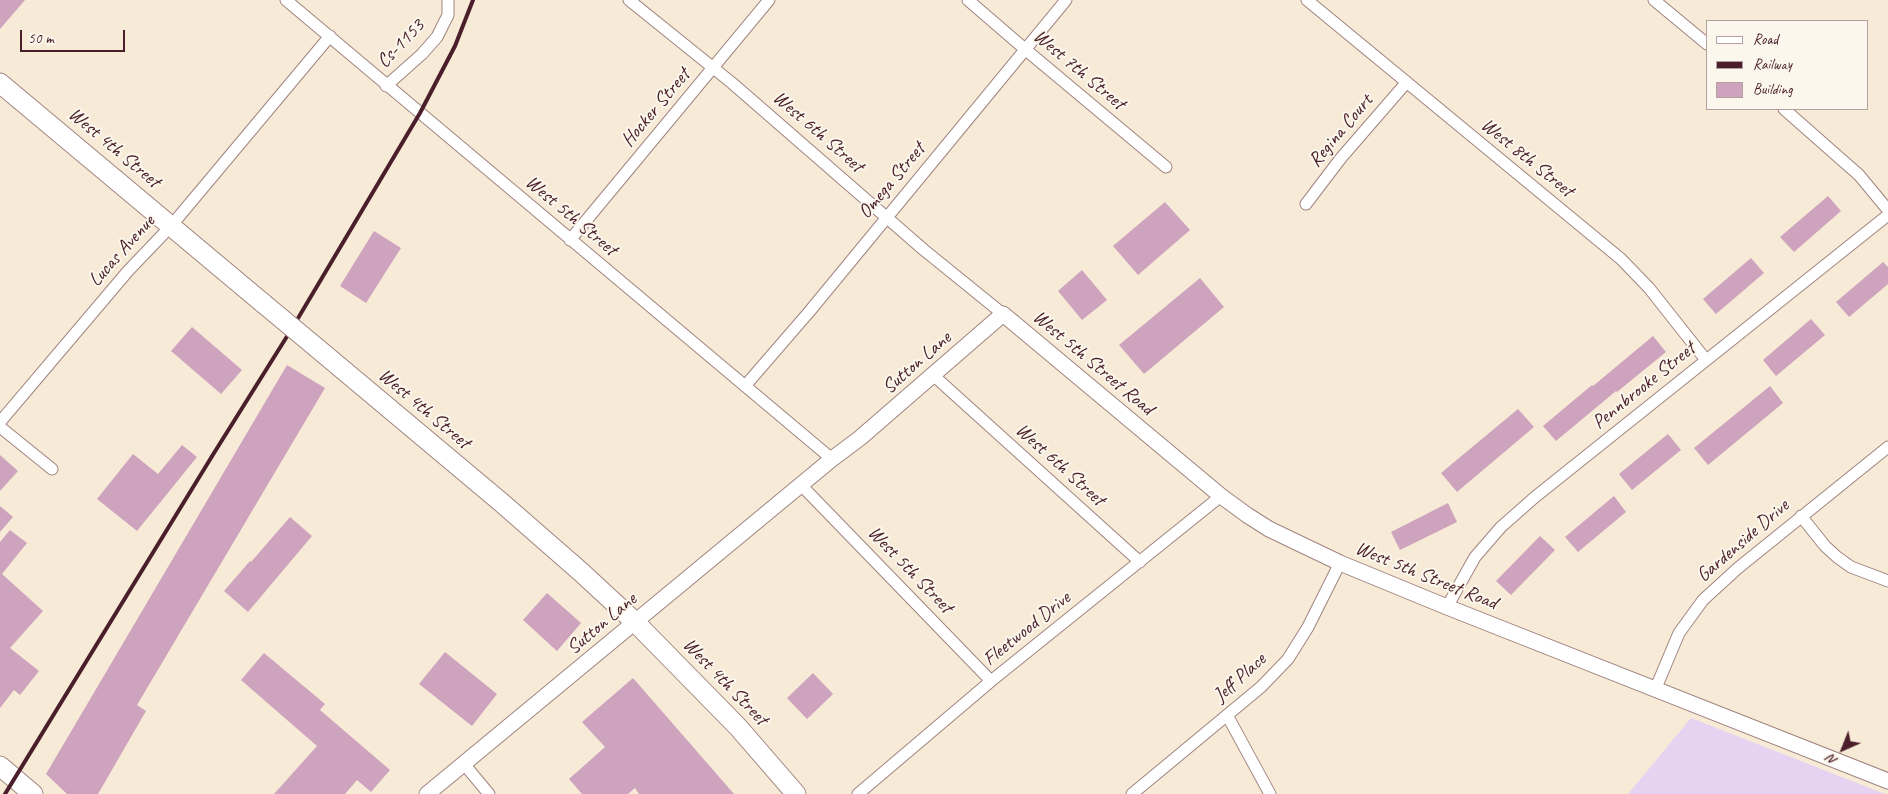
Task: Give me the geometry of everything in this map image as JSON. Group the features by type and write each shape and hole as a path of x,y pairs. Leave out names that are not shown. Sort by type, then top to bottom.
{"main road":[{"name":"West 4th Street","path":"0,83 502,503 581,572 635,622 738,727 796,794"},
{"path":"0,766 33,794"}],"street":[{"name":"West 5th Street","path":"286,0 832,459"},
{"name":"Cs-1153","path":"386,86 422,54 437,37 448,15 448,0"},
{"name":"West 6th Street","path":"629,0 713,70 732,83 924,250 1003,314"},
{"name":"Hocker Street","path":"570,240 713,70 769,0"},
{"name":"West 7th Street","path":"968,0 1166,168"},
{"name":"Omega Street","path":"745,386 810,312 1066,0"},
{"name":"West 8th Street","path":"1307,0 1620,259 1649,288 1706,360"},
{"path":"1654,0 1706,43"},
{"name":"Lucas Avenue","path":"0,422 128,271 171,226 330,36"},
{"name":"Regina Court","path":"1306,204 1341,158 1406,83"},
{"path":"1785,110 1859,174 1888,210"},
{"name":"Pennbrooke Street","path":"1447,607 1475,557 1501,527 1542,491 1888,215"},
{"name":"Sutton Lane","path":"427,794 832,459 860,438 1003,314"},
{"name":"West 5th Street Road","path":"1003,314 1221,496 1269,529 1340,563 1447,607 1888,781"},
{"name":"West 6th Street","path":"933,375 1140,562"},
{"path":"0,427 52,469"},
{"name":"Gardenside Drive","path":"1655,690 1679,633 1703,600 1738,568 1888,447"},
{"name":"West 5th Street","path":"801,485 992,681"},
{"name":"Fleetwood Drive","path":"858,794 992,681 1221,496"},
{"path":"1801,516 1825,546 1837,557 1851,567 1888,582"},
{"name":"Jeff Place","path":"1132,794 1261,687 1288,659 1308,627 1340,563"},
{"path":"1227,715 1270,794"},
{"path":"464,764 489,794"}],"shaded area":[{"path":"1691,718 1885,794 1628,794"}],"building":[{"path":"0,0 25,0 0,29"},
{"path":"1828,196 1841,211 1794,252 1780,237"},
{"path":"1165,202 1190,230 1138,275 1113,246"},
{"path":"374,231 401,248 366,303 340,286"},
{"path":"1751,258 1764,273 1716,314 1703,299"},
{"path":"1883,262 1888,267 1888,284 1849,317 1836,302"},
{"path":"1082,270 1107,300 1082,320 1058,291"},
{"path":"1200,278 1224,307 1144,374 1119,345"},
{"path":"1811,319 1825,335 1776,376 1763,360"},
{"path":"192,327 242,370 221,394 171,351"},
{"path":"1653,336 1666,352 1556,441 1543,426"},
{"path":"287,365 325,388 137,705 146,711 98,794 67,794 46,774"},
{"path":"1770,386 1783,403 1708,465 1694,448"},
{"path":"1518,409 1534,427 1457,492 1441,473"},
{"path":"1668,434 1681,450 1632,490 1619,474"},
{"path":"182,445 197,457 137,531 97,499 133,454 158,474"},
{"path":"0,455 18,471 0,491"},
{"path":"1614,496 1626,512 1578,552 1565,537"},
{"path":"1448,503 1457,522 1400,550 1391,532"},
{"path":"0,506 13,517 0,532"},
{"path":"290,517 312,536 248,612 224,591"},
{"path":"10,530 27,543 2,574 43,611 10,648 39,671 20,695 14,690 0,708 0,542"},
{"path":"1540,536 1555,550 1511,595 1496,581"},
{"path":"547,593 581,623 557,651 523,620"},
{"path":"445,652 497,694 472,726 419,684"},
{"path":"264,653 325,704 320,710 390,770 371,792 357,780 345,794 274,794 317,746 241,680"},
{"path":"813,673 833,694 807,719 787,698"},
{"path":"633,678 734,794 639,794 635,788 628,794 582,794 569,779 605,747 582,722"}],"railway":[{"path":"5,794 291,330 420,113 455,46 473,0"}]}
